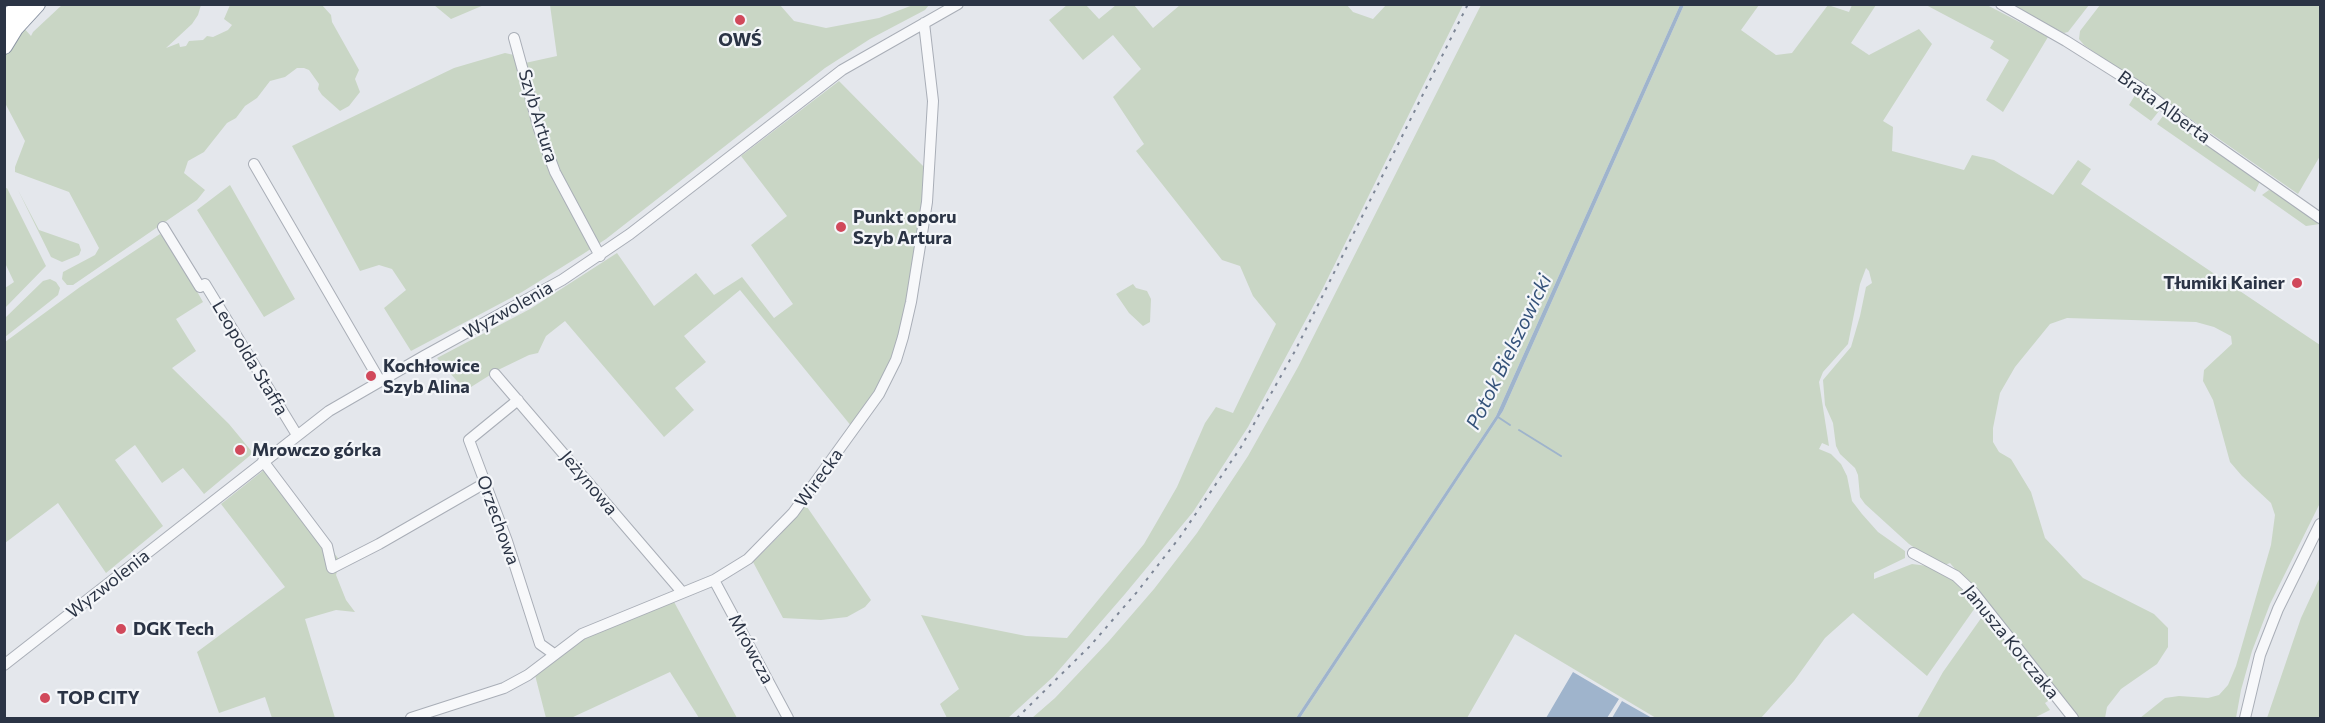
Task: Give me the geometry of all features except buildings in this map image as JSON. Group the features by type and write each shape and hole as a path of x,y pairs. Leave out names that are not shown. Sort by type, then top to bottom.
{"highway":[{"path":"4,19 24,4"},
{"path":"4,46 15,28 37,4"}],"street":[{"name":"Wirecka","path":"411,718 504,688 528,675 582,634 714,580 748,559 793,513 869,408 896,360 910,309 927,202 933,101 928,21 936,4"},
{"name":"Wyzwolenia","path":"4,664 330,411 562,280 600,256 813,91 866,55 958,4"},
{"name":"Brata Alberta","path":"2001,4 2066,40 2139,87 2200,134 2320,218"},
{"name":"Szyb Artura","path":"514,38 539,129 551,162 600,256"},
{"path":"254,164 380,381"},
{"name":"Leopolda Staffa","path":"164,227 200,287 205,284 297,435"},
{"name":"Jeżynowa","path":"495,374 682,592"},
{"name":"Orzechowa","path":"518,400 469,440 507,541 540,644 554,654"},
{"path":"263,462 327,546 332,568 379,544 485,483"},
{"path":"2246,718 2260,655 2278,609 2320,524"},
{"name":"Janusza Korczaka","path":"1913,554 1956,576 1974,593 2073,718"},
{"name":"Mrówcza","path":"714,580 788,718"}],"green space":[{"path":"63,4 201,5 192,24 166,48 179,43 180,47 186,46 189,41 203,40 207,36 213,37 228,30 232,25 224,19 230,5 322,5 331,15 332,22 359,70 355,79 360,92 349,106 340,111 322,95 318,89 319,84 309,70 297,68 285,77 270,81 257,98 245,106 236,118 227,123 204,152 188,161 184,173 205,190 197,200 73,285 67,285 62,279 63,272 95,255 99,248 69,192 15,172 25,141 5,103 7,50 22,26 31,36"},
{"path":"434,5 484,5 451,19"},
{"path":"550,5 780,5 794,21 826,28 879,18 913,5 929,5 925,10 870,39 825,68 606,239 522,292 411,351 384,308 406,290 392,269 379,265 360,271 292,146 454,68 505,53 514,55 516,65 557,56"},
{"path":"1067,5 1086,5 1099,19 1116,5 1134,5 1153,28 1180,5 1347,5 1353,12 1373,19 1386,5 1463,5 1323,288 1248,427 1193,512 1053,677 1008,718 947,718 940,704 959,689 921,615 1026,636 1067,638 1144,544 1177,487 1205,423 1216,407 1233,413 1276,324 1253,296 1240,266 1222,260 1136,151 1144,144 1113,97 1141,69 1113,35 1083,60 1049,20"},
{"path":"1481,5 1680,5 1496,416 1296,718 1032,718 1055,698 1109,641 1154,589 1197,533 1248,456 1298,367"},
{"path":"1684,5 1759,5 1741,30 1776,55 1792,53 1828,5 1849,12 1852,5 1876,5 1851,43 1869,55 1919,29 1932,44 1883,121 1893,127 1892,151 1964,170 1972,155 1994,160 2053,195 2078,160 2091,169 2081,184 2320,345 2320,503 2270,604 2252,651 2236,718 2140,718 2165,698 2179,696 2208,698 2219,695 2228,685 2236,666 2271,545 2275,515 2271,503 2230,462 2213,400 2203,381 2204,370 2232,344 2231,336 2214,327 2196,322 2067,318 2050,324 2015,367 2000,393 1993,428 1993,442 1999,452 2011,459 2031,492 2045,538 2083,578 2154,614 2168,628 2168,647 2157,664 2121,689 2107,707 2105,718 2079,718 1950,563 1942,566 1909,544 1860,497 1855,468 1840,454 1836,446 1833,423 1825,405 1823,380 1851,347 1866,287 1872,283 1866,268 1860,284 1848,344 1823,372 1819,382 1829,446 1822,443 1819,449 1831,454 1841,464 1847,476 1852,501 1862,514 1878,532 1905,551 1905,558 1874,573 1874,579 1912,564 1928,566 1948,576 1977,605 1927,676 1853,613 1825,638 1794,681 1761,718 1656,718 1515,634 1467,718 1300,718 1503,411"},
{"path":"1926,5 1987,5 2048,37 2003,112 1986,100 2009,60 1990,48 1994,41"},
{"path":"2006,5 2089,5 2068,32 2064,33"},
{"path":"2100,5 2320,5 2320,156 2298,194 2084,45 2079,39 2080,31"},
{"path":"839,81 925,168 922,217 899,336 884,376 852,427 740,290 684,336 706,362 675,388 694,410 664,437 565,321 546,336 538,353 498,370 471,387 463,388 437,358 530,309 617,253 654,306 696,273 714,295 742,277 774,318 793,304 751,245 787,216 741,156"},
{"path":"2137,92 2158,108 2159,111 2151,121 2129,105"},
{"path":"2167,115 2260,181 2255,192 2157,124 2163,116"},
{"path":"230,185 295,299 264,317 197,210"},
{"path":"7,188 46,266 5,308 5,288 14,282 5,263 4,189"},
{"path":"18,190 39,230 79,244 81,250 79,255 62,262 51,257"},
{"path":"2269,190 2320,224 2306,226 2262,195"},
{"path":"160,234 171,245 203,302 176,319 196,351 172,368 229,424 253,453 204,494 183,468 162,483 135,445 115,460 163,526 106,573 58,503 5,543 5,342 80,287"},
{"path":"50,279 60,288 58,295 5,337 5,318 43,281"},
{"path":"1133,284 1136,288 1147,291 1151,299 1150,322 1143,326 1129,313 1116,294"},
{"path":"269,466 340,561 336,575 346,600 355,612 336,610 305,619 335,718 272,718 265,697 219,713 197,652 285,587 221,504"},
{"path":"805,504 871,600 865,607 847,617 821,620 783,618 753,562 779,536"},
{"path":"2320,577 2320,718 2267,718 2301,618"},
{"path":"673,600 737,718 699,718 670,672 571,718 546,718 535,675 577,640"},
{"path":"1984,614 2051,699 2045,703 2050,710 2034,718 1917,718 1943,672"}],"water":[{"path":"1680,5 1684,5 1503,411 1300,718 1296,718 1496,416"},
{"path":"1573,672 1619,699 1607,718 1546,718"},
{"path":"1622,701 1652,718 1612,718"}],"waterway":[{"name":"Potok Bielszowicki","path":"1498,417 1510,425"},
{"path":"1519,430 1561,456"}],"railway":[{"path":"1017,718 1090,646 1137,592 1180,537 1241,447 1295,351 1468,4"}],"place":[{"name":"OWŚ","path":"740,20"},
{"name":"Punkt oporu Szyb Artura","path":"841,227"},
{"name":"Tłumiki Kainer","path":"2297,283"},
{"name":"Kochłowice Szyb Alina","path":"371,376"},
{"name":"Mrowczo górka","path":"240,450"},
{"name":"DGK Tech","path":"121,629"},
{"name":"TOP CITY","path":"45,698"}]}
